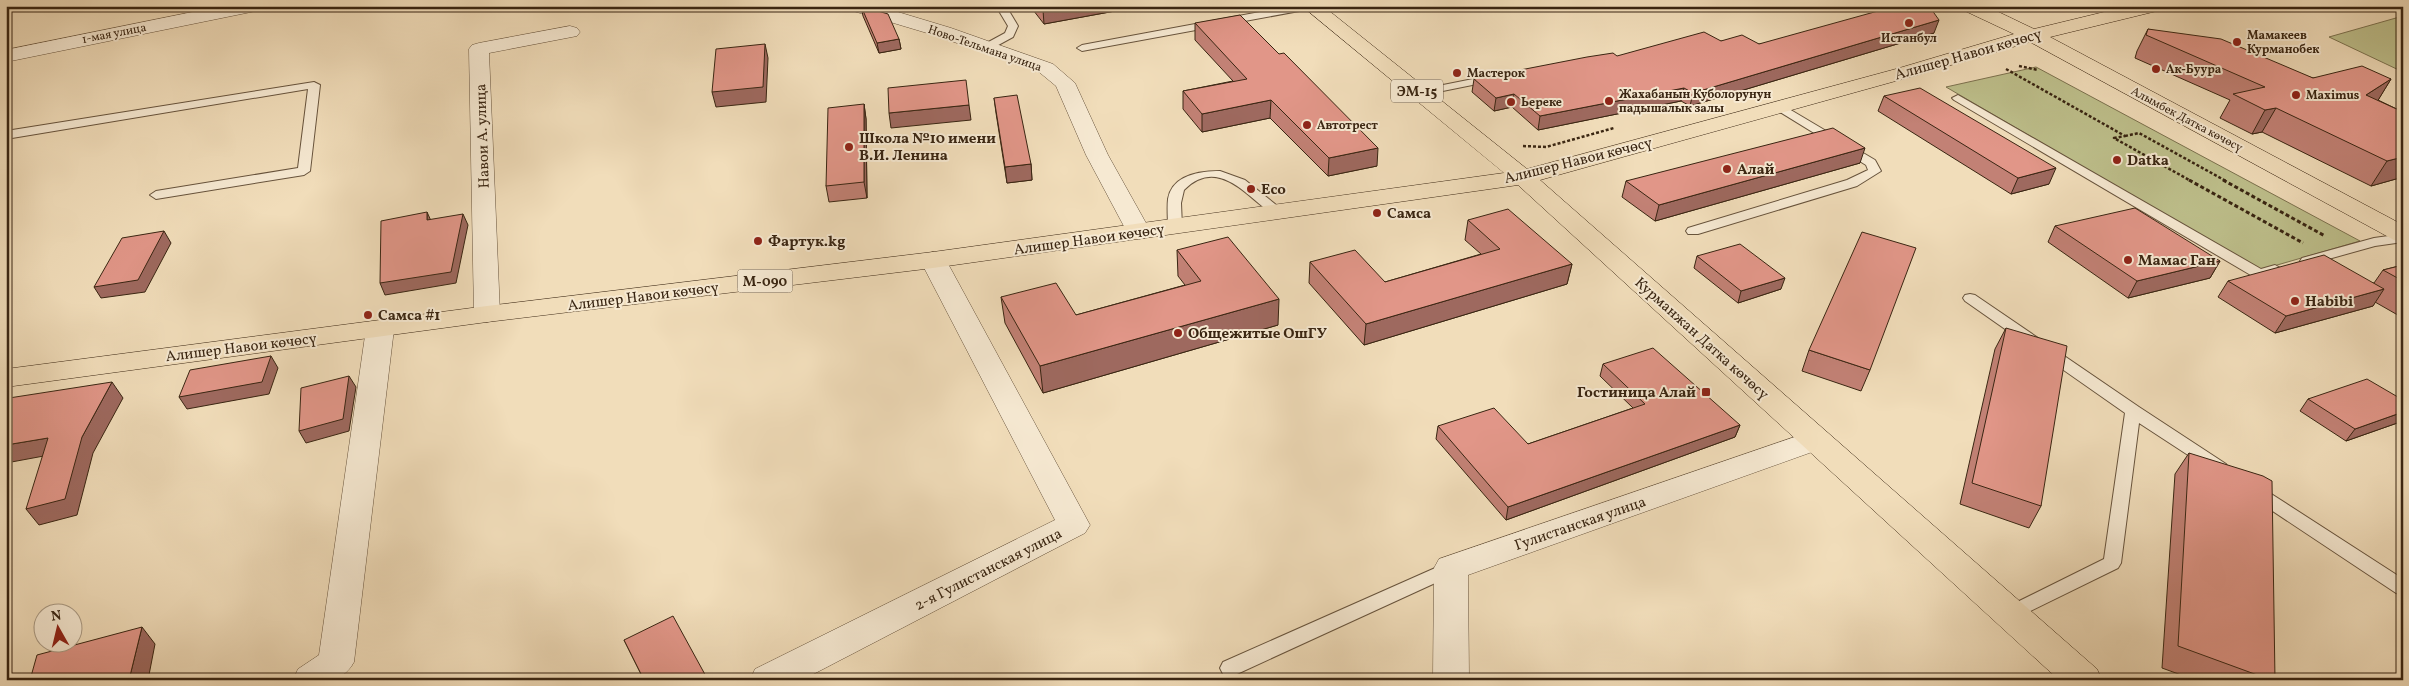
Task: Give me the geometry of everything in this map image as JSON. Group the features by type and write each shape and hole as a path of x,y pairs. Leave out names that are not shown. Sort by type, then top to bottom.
{"main road":[{"name":"Курманжан Датка көчөсү","path":"1310,6 1523,176 2084,680"},
{"name":"Алымбек Датка көчөсү","path":"1970,6 2032,35 2403,236"},
{"name":"Алишер Навои көчөсү","path":"6,378 487,314 933,260 1523,176 1778,107 2032,35 2154,6"}],"street":[{"name":"1-мая улица","path":"6,56 251,6"},
{"name":"Ново-Тельмана улица","path":"857,6 987,47 1046,68 1065,83 1097,154 1139,232"},
{"name":"Навои А. улица","path":"487,314 479,49 570,32"},
{"name":"2-я Гулистанская улица","path":"768,680 1074,525 933,260"},
{"path":"311,680 336,662 380,329"},
{"name":"Гулистанская улица","path":"1451,568 1815,440"},
{"path":"1451,568 1451,680"}],"lane":[{"path":"987,47 1008,35 1013,26 1001,6"},
{"path":"1082,48 1310,6"},
{"path":"1418,93 1508,75"},
{"path":"6,135 314,85 304,171 156,194"},
{"path":"1958,98 2259,274 2403,236"},
{"path":"1694,231 1852,183 1875,171 1871,164 1860,156 1778,107"},
{"path":"1175,227 1175,195 1180,186 1191,178 1218,175 1234,178 1278,212"},
{"path":"1970,298 2133,411 2403,588"},
{"path":"2010,614 2112,563 2133,411"},
{"path":"1230,668 1451,568"}],"path":[{"path":"2019,66 2038,70"},
{"path":"2006,69 2125,136"},
{"path":"2326,256 2114,138 2139,133 2349,250"}],"green space":[{"path":"2403,16 2403,72 2329,37"},
{"path":"2036,67 2360,241 2260,270 1946,87"}],"building":[{"path":"861,6 888,14 899,39 877,43"},
{"path":"1040,6 1063,6 1043,10"},
{"path":"1896,6 1929,6 1939,20 1693,93 1684,88 1540,116 1514,94 1496,98 1474,79 1587,57 1613,53 1617,56 1704,32 1721,41 1742,35 1759,44"},
{"path":"1240,15 1279,54 1284,53 1378,148 1329,158 1271,100 1202,114 1183,91 1247,79 1195,23"},
{"path":"2148,29 2221,39 2313,78 2362,66 2391,79 2366,95 2403,112 2403,157 2387,161 2276,108 2265,110 2233,94 2265,87 2146,35"},
{"path":"765,44 763,87 712,92 716,49"},
{"path":"966,80 969,105 889,113 888,88"},
{"path":"1920,88 2056,168 2018,178 1884,96"},
{"path":"1017,95 1031,164 1005,167 994,98"},
{"path":"864,104 864,182 826,186 828,108"},
{"path":"1833,128 1865,148 1659,205 1626,181"},
{"path":"2135,208 2220,261 2137,281 2055,226"},
{"path":"1508,209 1572,264 1366,324 1310,262 1355,250 1385,282 1500,249 1468,220"},
{"path":"427,212 427,220 463,214 451,272 380,283 381,221"},
{"path":"164,231 138,280 94,287 122,238"},
{"path":"1862,232 1916,248 1870,370 1809,350"},
{"path":"1228,237 1279,299 1040,366 1001,297 1056,283 1076,315 1201,281 1177,250"},
{"path":"1740,244 1785,278 1741,291 1697,256"},
{"path":"2324,255 2384,289 2286,316 2228,281"},
{"path":"2403,265 2403,281 2383,270"},
{"path":"2006,328 2067,346 2041,506 1972,483"},
{"path":"1653,348 1740,425 1508,507 1438,426 1494,408 1528,444 1645,404 1603,364"},
{"path":"271,356 262,382 179,397 190,370"},
{"path":"349,376 343,419 299,431 301,388"},
{"path":"2367,379 2403,400 2403,412 2355,429 2308,399"},
{"path":"112,382 82,437 65,499 26,509 48,438 6,445 6,404 9,398"},
{"path":"2189,453 2263,476 2272,481 2275,680 2178,646"},
{"path":"673,616 708,680 644,680 624,640"},
{"path":"142,627 129,680 30,680 37,655 82,654 82,643"}],"place":[{"name":"Истанбул","path":"1909,23"},
{"name":"Мамакеев Курманобек","path":"2237,42"},
{"name":"Ак-Буура","path":"2156,69"},
{"name":"Мастерок","path":"1457,73"},
{"name":"Maximus","path":"2296,95"},
{"name":"Жахабанын Куболорунун падышалык залы","path":"1609,101"},
{"name":"Ьереке","path":"1511,102"},
{"name":"Автотрест","path":"1307,125"},
{"name":"Школа №10 имени В.И. Ленина","path":"849,147"},
{"name":"Datka","path":"2117,160"},
{"name":"Алай","path":"1727,169"},
{"name":"Есо","path":"1251,189"},
{"name":"Самса","path":"1377,213"},
{"name":"Фартук.kg","path":"758,241"},
{"name":"Мамас Ган","path":"2128,260"},
{"name":"Habibi","path":"2295,301"},
{"name":"Самса #1","path":"368,315"},
{"name":"Общежитые ОшГУ","path":"1178,333"},
{"name":"Гостиница Алай","path":"1706,392"}]}
